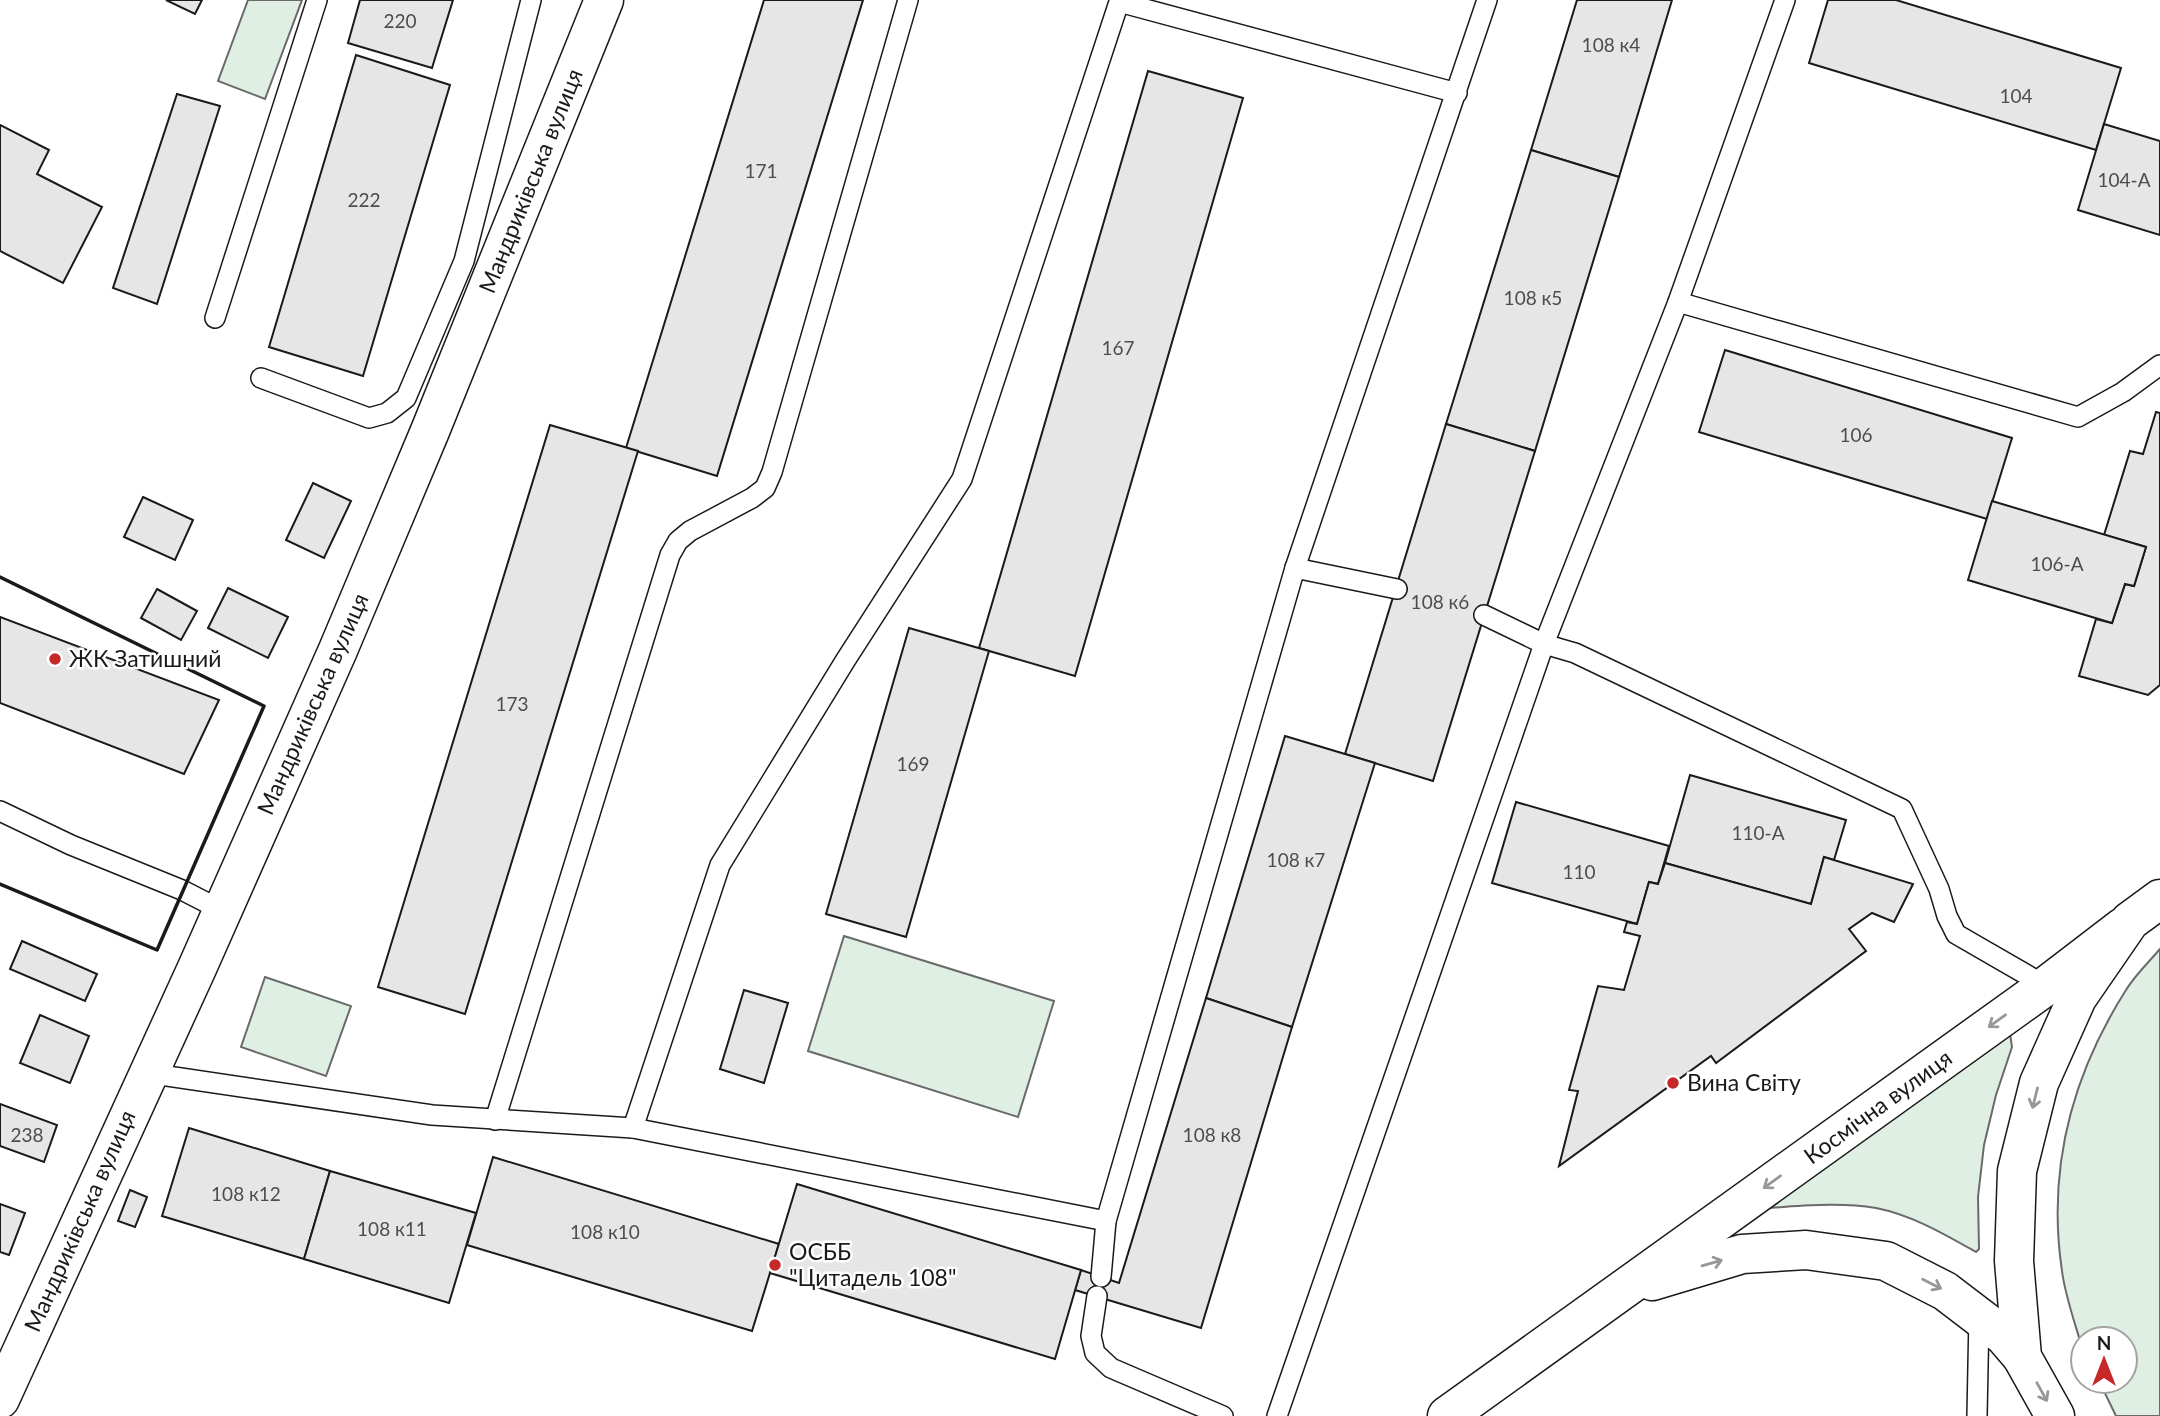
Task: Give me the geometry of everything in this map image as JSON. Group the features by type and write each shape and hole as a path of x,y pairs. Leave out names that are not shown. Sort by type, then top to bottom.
{"main road":[{"name":"Мандриківська вулиця","path":"0,1399 338,650 430,431 604,0"},
{"name":"Космічна вулиця","path":"1447,1416 2046,986 2160,899"},
{"path":"2055,1416 2022,1357 2014,1261 2017,1171 2039,1083 2077,998 2130,921"},
{"name":"Космічна вулиця","path":"1623,1289 1742,1254 1806,1250 1886,1261 1945,1290 1979,1314 2004,1336 2022,1357"}],"lane":[{"path":"215,318 317,0"},
{"path":"261,378 369,418 387,413 406,398 464,261 531,0"},
{"path":"495,1121 670,555 678,541 690,531 752,498 765,488 772,472 908,0"},
{"path":"1223,1416 1111,1368 1095,1353 1091,1336 1106,1221 1295,568 1487,0"},
{"path":"1277,1416 1544,644 1678,302 1785,0"},
{"path":"633,1128 720,865 962,479 1116,1 1457,93"},
{"path":"1678,302 2078,417 2123,392 2160,365"},
{"path":"1295,568 1397,589"},
{"path":"1484,615 1544,644 1575,653 1902,809 1939,889 1956,934 2046,986"},
{"path":"0,811 71,845 182,890 222,911"},
{"path":"147,1073 432,1115 633,1128 1106,1221"},
{"path":"1977,1416 1979,1314"}],"green space":[{"path":"248,0 302,0 265,99 218,81"},
{"path":"844,936 1054,1001 1018,1117 808,1051"},
{"path":"2160,949 2160,1416 2116,1416 2106,1395 2139,1395 2139,1325 2075,1325 2062,1271 2058,1196 2061,1160 2078,1090 2107,1022 2138,974"},
{"path":"265,977 351,1006 326,1076 241,1047"},
{"path":"2009,1027 2012,1047 1996,1095 1984,1145 1978,1197 1979,1249 1976,1252 1915,1220 1876,1208 1834,1205 1766,1208"}],"building":[{"path":"166,0 202,0 195,14"},
{"path":"360,0 453,0 432,68 348,43"},
{"path":"764,0 863,0 717,476 626,448"},
{"path":"1577,0 1672,0 1619,177 1531,150"},
{"path":"1828,0 1896,0 2121,68 2096,150 1809,63"},
{"path":"356,55 450,85 363,376 269,347"},
{"path":"1148,71 1243,98 1075,676 979,648"},
{"path":"177,94 220,106 157,304 113,288"},
{"path":"2104,124 2160,141 2160,235 2078,210"},
{"path":"0,125 49,150 37,174 102,207 63,283 0,251"},
{"path":"1531,150 1619,177 1535,451 1446,424"},
{"path":"1725,350 2012,438 1987,519 1699,432"},
{"path":"2156,412 2160,413 2160,685 2148,695 2079,676 2096,619 2112,623 2125,584 2134,586 2146,547 2104,535 2130,451 2143,454"},
{"path":"1446,424 1535,451 1433,781 1345,754"},
{"path":"550,425 638,451 465,1014 378,987"},
{"path":"313,483 351,501 324,558 286,540"},
{"path":"143,497 193,520 175,560 124,537"},
{"path":"1992,501 2146,547 2134,586 2125,584 2112,623 1968,580"},
{"path":"228,588 288,617 268,658 208,628"},
{"path":"157,589 197,611 181,640 141,618"},
{"name":"ЖК Затишний","path":"0,617 219,700 184,774 0,703"},
{"path":"909,628 989,651 906,937 826,914"},
{"path":"1285,736 1375,763 1292,1027 1206,998"},
{"path":"1690,775 1846,820 1834,860 1824,857 1811,904 1665,863"},
{"path":"1516,802 1669,846 1658,884 1649,882 1637,924 1492,883"},
{"path":"1824,857 1913,884 1894,922 1872,913 1849,929 1866,951 1716,1063 1711,1056 1559,1166 1578,1091 1569,1090 1598,986 1624,990 1640,936 1624,932 1627,922 1637,924 1649,882 1658,884 1665,863 1811,904"},
{"path":"22,941 97,974 85,1001 10,969"},
{"path":"744,990 788,1003 764,1083 720,1069"},
{"path":"1206,998 1292,1027 1201,1328 1075,1290 1081,1270 1119,1283"},
{"path":"40,1015 89,1036 70,1083 20,1063"},
{"path":"0,1104 57,1125 44,1162 0,1146"},
{"path":"189,1128 330,1171 304,1259 162,1216"},
{"path":"493,1157 779,1244 752,1331 467,1245"},
{"path":"330,1171 476,1213 449,1303 304,1259"},
{"path":"797,1184 1081,1270 1055,1359 770,1273"},
{"path":"130,1190 147,1197 135,1227 118,1221"},
{"path":"0,1204 25,1213 9,1255 0,1252"}],"wall":[{"path":"0,577 264,706 157,950 0,884"}],"place":[{"name":"ЖК Затишний","path":"55,659"},
{"name":"Вина Світу","path":"1673,1083"},
{"name":"ОСББ \"Цитадель 108\"","path":"775,1265"}]}
